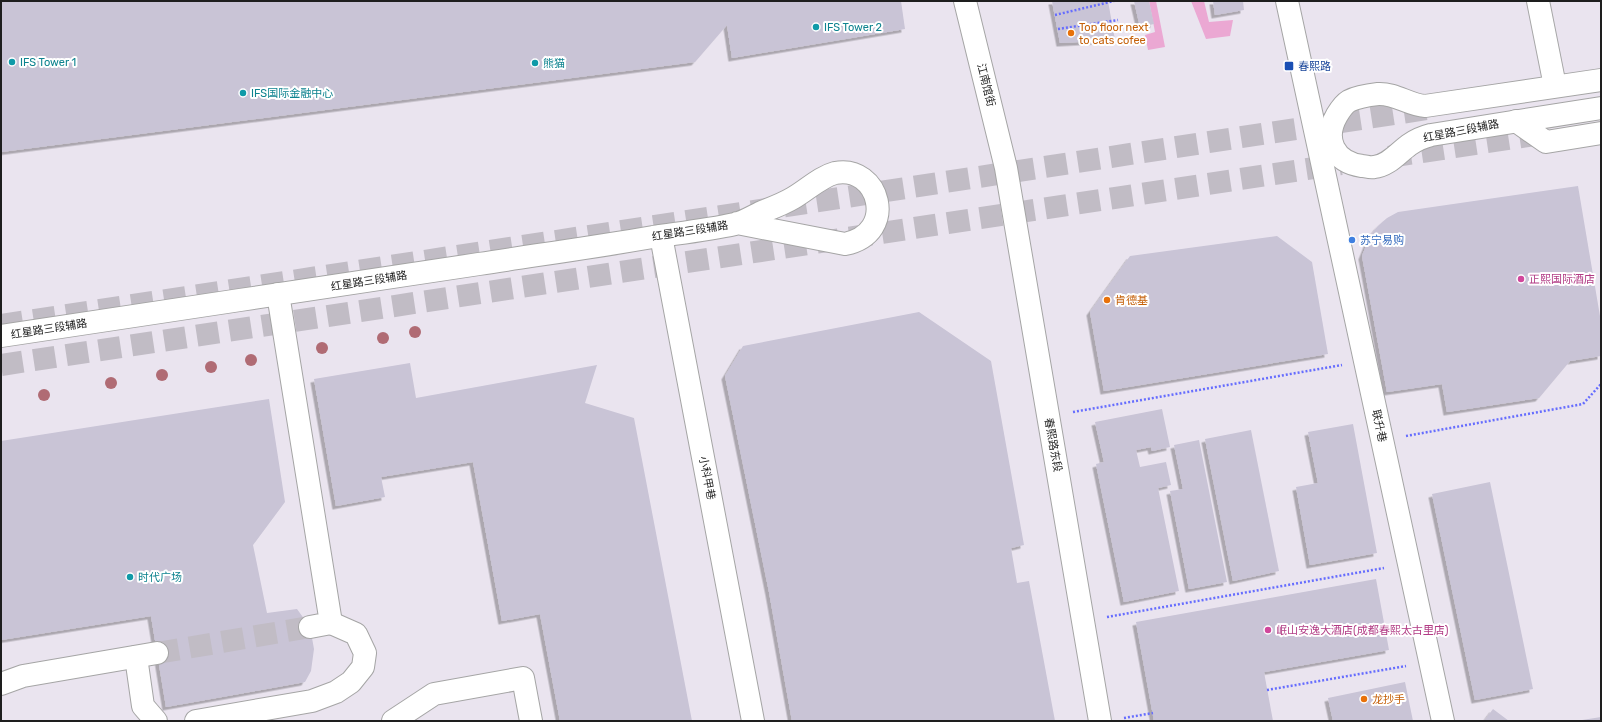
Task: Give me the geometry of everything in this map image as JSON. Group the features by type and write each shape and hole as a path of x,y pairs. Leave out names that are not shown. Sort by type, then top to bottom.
{"street":[{"name":"江南馆街","path":"965,1 1006,168"},
{"name":"联升巷","path":"1287,1 1443,721"},
{"path":"1538,1 1555,86"},
{"name":"红星路三段辅路","path":"1601,80 1425,106 1417,106 1396,97 1380,94 1366,96 1348,101 1341,108 1333,123 1330,136 1332,144 1340,158 1355,165 1373,168 1385,164 1420,138 1431,135 1601,108"},
{"path":"1516,121 1546,142 1601,133"},
{"name":"春熙路东段","path":"1006,168 1100,721"},
{"name":"红星路三段辅路","path":"1,336 738,223 792,199 824,178 836,173 848,173 859,177 869,184 875,194 878,206 877,217 873,228 856,242 845,244 738,223"},
{"name":"小科甲巷","path":"661,236 752,721"},
{"path":"278,294 332,623"},
{"path":"196,721 312,701 336,692 351,682 363,667 365,653 356,634 332,623 310,627"},
{"path":"1,684 23,676 147,655 143,706 156,721"},
{"path":"393,721 434,694 523,678 531,721"}],"path":[{"path":"1055,15 1114,1"},
{"path":"1058,29 1118,20"},
{"path":"1049,416 1364,361"},
{"path":"1382,440 1583,404 1601,384"},
{"path":"1083,622 1409,563"},
{"path":"1267,690 1430,662"},
{"path":"1124,718 1153,713"}],"shaded area":[{"path":"1149,1 1156,1 1165,47 1148,50 1145,35 1155,32"},
{"path":"1191,1 1204,1 1209,22 1233,20 1230,36 1206,39"}],"building":[{"name":"IFS国际金融中心","path":"1,1 901,1 905,29 732,58 727,25 695,62 1,152"},
{"path":"1052,1 1108,1 1115,40 1060,43"},
{"path":"1134,1 1149,1 1154,24 1140,27"},
{"path":"1213,1 1243,1 1244,10 1215,15"},
{"path":"1578,186 1601,322 1601,356 1570,361 1539,398 1447,412 1442,384 1387,392 1362,256 1370,236 1378,226 1387,218 1398,212"},
{"path":"1277,236 1312,262 1328,354 1104,391 1090,312 1130,256"},
{"path":"919,312 991,361 1024,545 1011,548 1017,583 1029,581 1055,721 792,721 769,592 725,376 743,346"},
{"path":"410,363 416,398 597,365 585,403 634,418 692,721 560,721 540,614 502,621 473,462 381,477 385,497 336,506 314,379"},
{"name":"时代广场","path":"269,399 285,502 253,545 267,613 297,609 310,627 314,649 311,671 305,682 166,707 151,616 1,640 1,441"},
{"path":"1162,409 1170,447 1152,451 1151,447 1136,450 1140,467 1166,462 1171,485 1158,488 1179,591 1124,602 1096,464 1104,462 1095,422"},
{"path":"1353,424 1377,553 1310,565 1296,487 1318,483 1308,432"},
{"path":"1251,430 1279,571 1233,581 1205,439"},
{"path":"1199,440 1227,582 1189,589 1170,491 1183,489 1174,445"},
{"path":"1490,482 1533,689 1475,700 1432,494"},
{"path":"1376,579 1389,650 1264,672 1273,721 1154,721 1136,622"},
{"path":"1405,682 1413,721 1333,721 1328,698"},
{"path":"1493,709 1509,721 1484,721"},
{"path":"1601,717 1601,721 1582,721 1582,720"}],"tunnel":[{"path":"1,325 1434,108"},
{"path":"1389,157 1548,133"},
{"path":"1,365 1341,164"},
{"path":"157,653 310,627"}],"place":[{"name":"IFS Tower 2","path":"816,27"},
{"name":"Top floor next to cats cofee","path":"1071,33"},
{"name":"IFS Tower 1","path":"12,62"},
{"name":"熊猫","path":"535,63"},
{"name":"春熙路","path":"1289,66"},
{"name":"IFS国际金融中心","path":"243,93"},
{"name":"苏宁易购","path":"1352,240"},
{"name":"正熙国际酒店","path":"1521,279"},
{"name":"肯德基","path":"1107,300"},
{"name":"时代广场","path":"130,577"},
{"name":"岷山安逸大酒店(成都春熙太古里店)","path":"1268,630"},
{"name":"龙抄手","path":"1364,699"}]}
